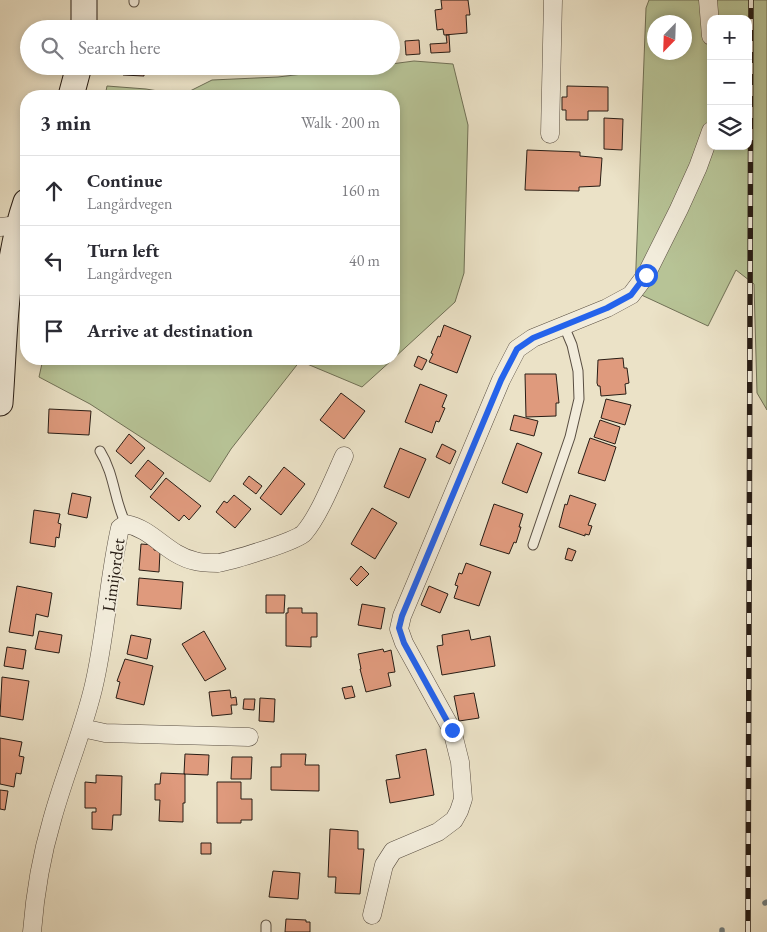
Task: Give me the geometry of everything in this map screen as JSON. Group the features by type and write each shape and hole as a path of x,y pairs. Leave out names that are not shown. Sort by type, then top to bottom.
{"main road":[{"path":"84,0 84,20"},
{"path":"73,90 77,75"},
{"path":"0,403 9,281 9,226 20,210"}],"street":[{"path":"550,134 553,0"},
{"path":"708,0 709,15"},
{"path":"372,915 384,865 393,851 438,832 454,820 463,799 460,762 452,730 404,643 399,628 402,616 501,380 517,349 533,338 607,308 631,295 646,275 679,209 698,168 707,142"},
{"name":"Limijordet","path":"32,932 42,858 52,819 93,689 105,629 120,528 126,524 138,526 176,554 196,562 217,563 290,541 303,535 312,523 344,456"},
{"path":"82,728 105,733 249,737"}],"lane":[{"path":"533,545 570,437 579,399 578,371 572,345 564,326"},
{"path":"100,452 109,469 116,491 120,514 126,524"}],"green space":[{"path":"649,0 767,0 767,410 757,393 754,284 736,270 708,326 635,292 646,8"},
{"path":"414,61 453,64 468,125 464,273 455,302 400,352 400,90 192,90 212,80 295,75 400,75 400,63"},
{"path":"107,86 152,90 106,90"},
{"path":"42,365 297,365 231,449 210,482 90,404 39,377"},
{"path":"310,365 386,365 362,387"}],"building":[{"path":"441,0 468,0 470,15 466,15 467,33 444,35 443,29 437,30 435,10 442,9"},
{"path":"446,35 449,35 450,52 431,53 430,44 447,43"},
{"path":"419,40 420,54 406,55 405,41"},
{"path":"567,86 608,87 608,111 588,111 588,120 566,120 566,110 562,110 562,97 567,97"},
{"path":"604,118 623,119 622,150 604,149"},
{"path":"527,150 580,152 580,156 602,158 600,186 579,187 579,191 525,190"},
{"path":"444,325 471,336 457,373 429,362 433,354 431,353"},
{"path":"418,356 427,360 422,370 414,366"},
{"path":"623,358 624,368 627,368 629,383 625,384 626,394 601,396 600,386 597,383 598,360"},
{"path":"525,374 556,374 559,403 556,403 556,416 526,417"},
{"path":"420,384 447,395 442,407 445,408 439,422 436,421 432,433 405,422"},
{"path":"341,393 365,411 344,439 320,420"},
{"path":"606,399 631,405 625,425 601,418"},
{"path":"49,409 91,411 89,435 48,433"},
{"path":"514,415 538,421 534,436 510,430"},
{"path":"600,420 620,427 615,444 594,437"},
{"path":"129,434 145,448 131,464 116,451"},
{"path":"590,438 616,447 605,481 578,473"},
{"path":"517,443 542,453 527,493 502,483"},
{"path":"442,444 456,451 450,464 436,457"},
{"path":"400,448 426,459 409,498 384,487"},
{"path":"148,460 164,473 151,490 135,476"},
{"path":"284,467 305,484 281,515 260,498"},
{"path":"249,476 262,486 256,494 243,484"},
{"path":"166,478 201,506 189,520 184,515 179,521 150,497"},
{"path":"72,493 91,497 87,518 68,514"},
{"path":"234,495 251,509 235,528 216,512 224,501 227,503"},
{"path":"570,495 596,504 588,525 592,526 589,535 585,534 585,536 559,527 565,504 567,505"},
{"path":"494,504 523,514 516,543 514,542 509,554 480,545"},
{"path":"372,508 397,523 375,559 351,544"},
{"path":"34,510 60,514 58,523 61,524 59,538 56,537 55,547 30,543"},
{"path":"141,544 154,545 154,550 160,551 159,572 139,570"},
{"path":"568,548 576,551 572,561 565,559"},
{"path":"466,563 491,572 479,606 454,598 458,586 455,585 459,573 462,574"},
{"path":"361,566 369,574 357,586 350,579"},
{"path":"139,578 183,582 181,609 137,605"},
{"path":"17,586 52,593 48,617 36,614 33,636 9,632"},
{"path":"429,586 448,594 440,613 421,605"},
{"path":"266,595 285,595 284,613 266,613"},
{"path":"362,604 385,608 381,629 358,625"},
{"path":"288,608 302,608 302,613 317,613 317,637 311,637 311,647 286,646 286,613 288,613"},
{"path":"469,630 471,640 490,636 495,666 442,675 437,646 443,645 442,635"},
{"path":"39,631 62,635 59,653 35,649"},
{"path":"204,631 226,669 205,681 182,644"},
{"path":"131,635 151,639 147,659 127,654"},
{"path":"7,647 26,650 23,669 4,666"},
{"path":"383,649 384,652 391,650 395,672 388,673 391,686 366,692 358,654"},
{"path":"125,659 153,666 144,705 116,698 120,682 117,681"},
{"path":"2,677 29,681 23,720 0,716"},
{"path":"352,686 355,697 345,699 342,688"},
{"path":"230,690 231,698 236,697 237,705 231,705 232,714 212,716 209,692"},
{"path":"474,693 479,718 459,721 454,696"},
{"path":"260,698 275,699 274,722 259,721"},
{"path":"244,699 255,699 254,710 243,709"},
{"path":"0,738 22,742 19,756 24,757 21,774 16,773 14,787 0,784"},
{"path":"426,749 434,795 390,803 386,780 400,778 396,755"},
{"path":"185,754 209,755 208,775 184,774"},
{"path":"281,754 306,754 305,765 319,765 319,791 271,790 271,767 281,767"},
{"path":"232,757 252,757 251,779 231,779"},
{"path":"161,773 185,774 183,822 159,821 160,800 155,800 155,784 160,784"},
{"path":"96,775 122,776 121,815 113,815 112,830 92,829 92,812 96,812 96,808 85,808 85,782 96,783"},
{"path":"217,782 241,782 241,799 252,799 252,820 241,820 241,823 217,823"},
{"path":"0,790 8,791 5,810 0,809"},
{"path":"330,829 358,831 358,849 364,849 360,894 335,893 336,877 328,877"},
{"path":"201,843 211,843 211,854 201,854"},
{"path":"273,871 300,873 298,899 269,897"},
{"path":"286,919 310,922 310,932 285,932"}],"railway":[{"path":"748,932 751,0"}],"route":[{"path":"452,730 404,643 399,628 402,616 501,380 517,349 533,338 607,308 631,295 646,275"}]}
